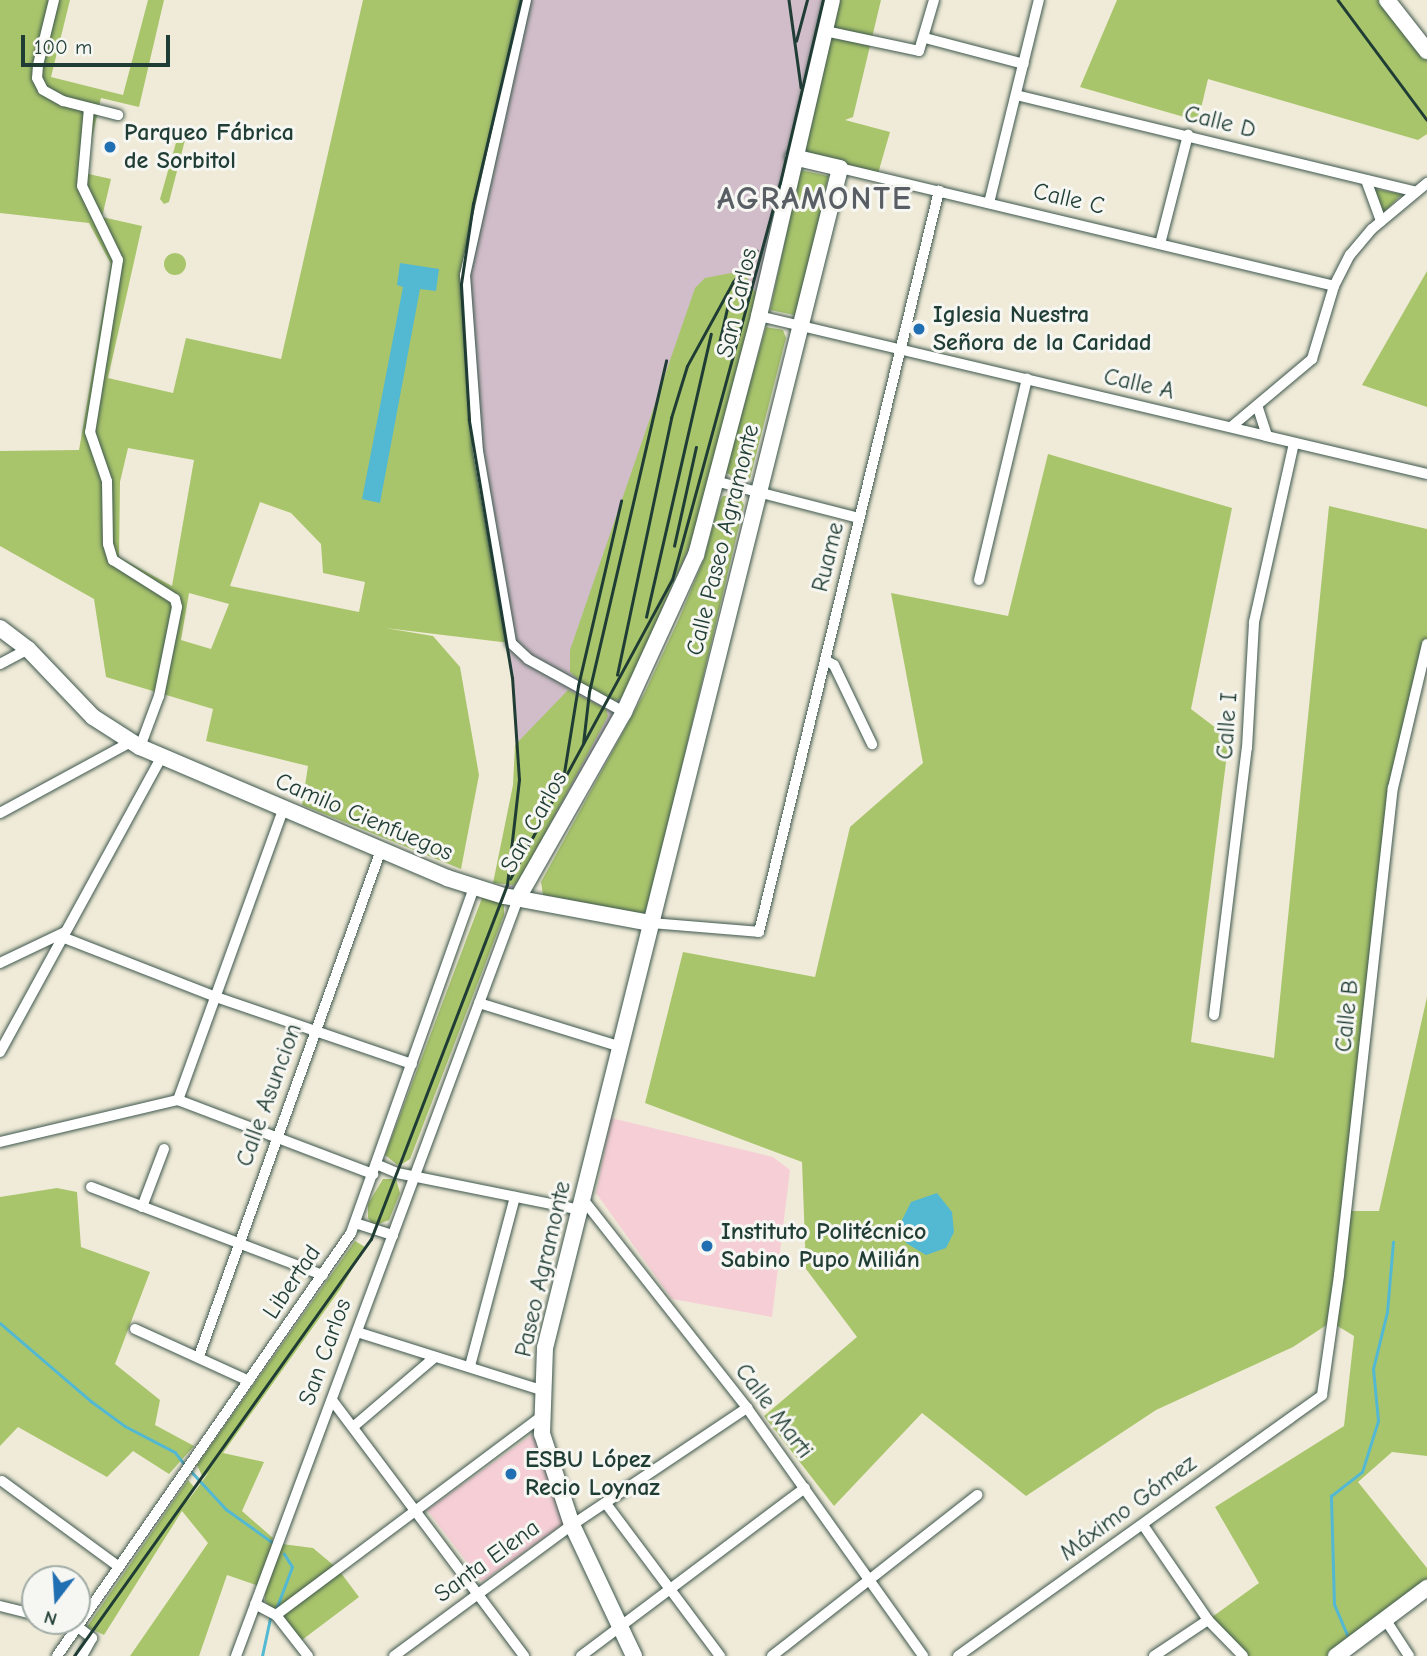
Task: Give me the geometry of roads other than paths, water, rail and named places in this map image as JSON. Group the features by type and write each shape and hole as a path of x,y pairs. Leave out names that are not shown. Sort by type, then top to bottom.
{"street":[{"path":"54,0 37,78 51,96 118,115"},
{"path":"526,0 465,275 476,439 511,643 528,659 624,712"},
{"name":"San Carlos","path":"236,1656 519,897 624,712 696,555 759,316 793,157 832,0"},
{"path":"825,31 921,51 934,0"},
{"path":"989,203 1039,0"},
{"path":"1387,0 1427,51"},
{"path":"925,38 1024,64"},
{"name":"Calle D","path":"1016,95 1414,191"},
{"path":"0,813 136,745 159,696 177,607 175,599 113,559 108,544 107,481 90,432 118,260 82,186 89,108"},
{"path":"1160,244 1188,135"},
{"name":"Calle C","path":"793,157 1334,286"},
{"name":"Calle Paseo Agramonte","path":"650,923 840,168"},
{"path":"1366,180 1381,220"},
{"path":"1231,427 1258,408 1311,359 1334,286 1350,255 1381,220 1427,183"},
{"name":"Ruame","path":"759,932 939,191"},
{"name":"Calle A","path":"759,316 1427,474"},
{"path":"979,580 1027,379"},
{"path":"1258,408 1267,436"},
{"name":"Calle I","path":"1214,1015 1247,748 1254,622 1294,443"},
{"path":"715,481 859,518"},
{"name":"Camilo Cienfuegos","path":"0,628 28,649 93,717 136,745 381,850 474,887 519,897 650,923 759,932"},
{"name":"Calle B","path":"1322,1395 1339,1275 1393,788 1427,644"},
{"path":"0,664 28,649"},
{"path":"825,660 834,665 872,744"},
{"path":"0,1052 162,756"},
{"path":"178,1100 284,807"},
{"name":"Calle Asuncion","path":"199,1356 275,1138 381,850"},
{"name":"Libertad","path":"91,1608 323,1275 355,1223 474,887"},
{"name":"Paseo Agramonte","path":"635,1656 572,1525 541,1416 541,1390 545,1348 650,923"},
{"path":"0,963 64,934 216,996 412,1064"},
{"path":"478,1003 618,1046"},
{"path":"0,1142 178,1100 275,1138 374,1169 515,1197 581,1204"},
{"path":"142,1207 164,1149"},
{"path":"91,1187 323,1275"},
{"path":"470,1366 515,1197"},
{"name":"Calle Marti","path":"581,1204 747,1408 923,1656"},
{"path":"355,1223 393,1236"},
{"path":"135,1329 249,1381"},
{"path":"357,1332 541,1390"},
{"path":"353,1427 435,1357"},
{"name":"Máximo Gómez","path":"958,1656 1322,1395"},
{"path":"332,1400 418,1510 524,1656"},
{"name":"Santa Elena","path":"394,1656 572,1525 607,1505 747,1408"},
{"path":"276,1615 541,1416"},
{"path":"2,1481 119,1567"},
{"path":"581,1656 805,1488"},
{"path":"772,1656 870,1583 977,1494"},
{"path":"607,1505 720,1656"},
{"path":"1143,1525 1208,1620 1243,1656"},
{"path":"1336,1656 1427,1588"},
{"path":"255,1604 276,1615 308,1656"},
{"path":"0,1605 21,1611"},
{"path":"1385,1619 1409,1656"},
{"path":"1154,1656 1208,1620"},
{"name":"Libertad","path":"57,1656 72,1635"},
{"path":"82,1656 92,1640 87,1635"}],"water":[{"path":"400,263 439,269 436,291 420,289 380,503 362,499 403,287 397,285"},
{"path":"937,1193 952,1212 954,1232 946,1248 926,1255 906,1243 902,1220 911,1202"}],"waterway":[{"path":"1347,1635 1334,1605 1331,1496 1362,1472 1378,1421 1373,1369 1387,1312 1393,1242"},
{"path":"0,1323 91,1401 125,1426 175,1452 186,1466"},
{"path":"191,1471 226,1509 272,1542"},
{"path":"275,1612 292,1567 284,1554"},
{"path":"262,1656 270,1617"}],"railway":[{"path":"74,1656 371,1239 507,885 519,780 512,678 469,420 461,284 473,204 521,0"},
{"path":"789,0 801,87"},
{"path":"796,41 807,0"},
{"path":"510,879 672,580 780,183 823,0"},
{"path":"1338,0 1427,120"},
{"path":"617,675 671,418 687,366 733,282 756,251"},
{"path":"717,352 729,300"},
{"path":"646,617 711,334"},
{"path":"583,744 589,692 666,361"},
{"path":"674,546 696,447"},
{"path":"563,779 578,686 621,501"}],"place":[{"name":"Parqueo Fábrica de Sorbitol","path":"110,147"},
{"name":"Iglesia Nuestra Señora de la Caridad","path":"919,329"},
{"name":"Instituto Politécnico Sabino Pupo Milián","path":"707,1246"},
{"name":"ESBU López Recio Loynaz","path":"511,1474"}],"district":[{"name":"AGRAMONTE","path":"815,199"}]}
